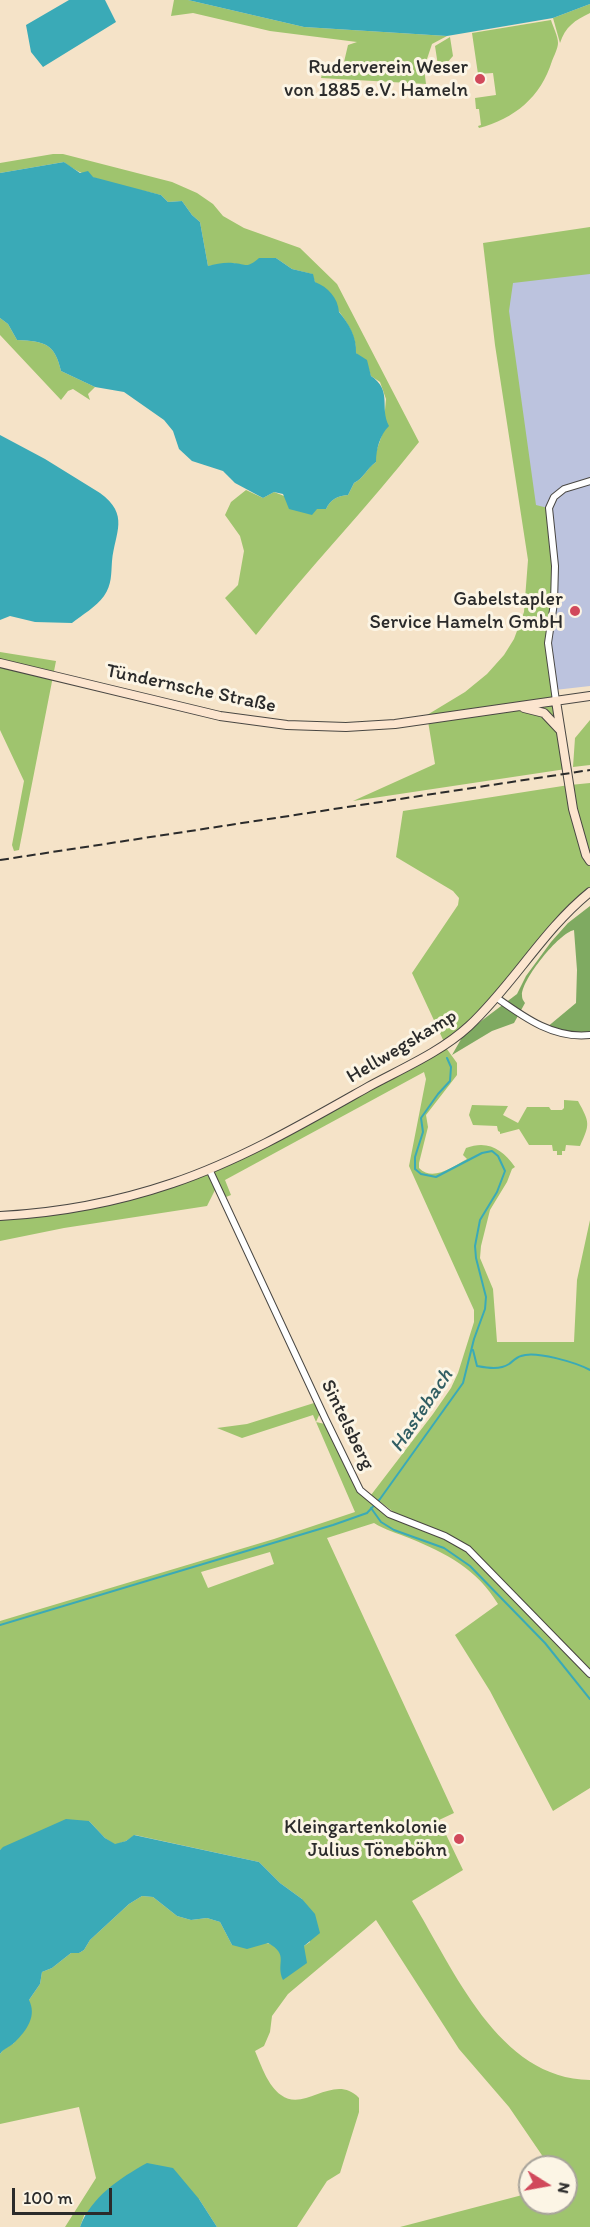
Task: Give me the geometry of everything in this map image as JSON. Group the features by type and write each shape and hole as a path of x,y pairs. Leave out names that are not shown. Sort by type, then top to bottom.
{"main road":[{"name":"Tündernsche Straße","path":"0,663 190,710 251,722 287,725 346,727 395,724 590,696"},
{"path":"556,701 573,809 589,858"},
{"path":"514,707 544,713 560,731"},
{"name":"Hellwegskamp","path":"0,1216 45,1214 112,1201 174,1183 256,1148 444,1045 467,1028 497,998 550,931 575,904 590,892"}],"street":[{"path":"556,701 548,643 554,603 555,566 549,508 554,497 564,489 590,481"},
{"path":"497,998 536,1024 558,1033 590,1035"},
{"name":"Sintelsberg","path":"209,1169 360,1490 390,1514 445,1536 468,1549 590,1674"}],"shaded area":[{"path":"590,233 590,686 546,691 493,248"}],"green space":[{"path":"174,0 188,0 304,27 447,36 432,44 424,68 426,84 321,78 323,70 344,62 348,45 357,42 270,31 193,13 171,16"},
{"path":"590,4 590,13 571,25 560,43 553,18"},
{"path":"551,20 558,45 541,85 533,96 515,112 504,119 479,128 478,126 481,125 479,109 476,109 475,98 496,95 493,73 478,74 472,33"},
{"path":"450,37 453,56 439,72 435,46"},
{"path":"63,154 172,182 197,193 213,204 223,216 244,228 300,248 337,284 419,442 256,635 225,598 238,585 244,551 240,536 225,515 231,502 246,490 263,498 274,492 317,509 326,509 335,499 348,495 354,483 376,462 376,452 383,432 386,399 380,382 371,376 368,367 356,353 348,324 315,282 312,274 292,269 276,258 250,265 240,266 234,263 208,266 200,222 182,201 168,202 161,195 96,179 64,162 0,173 0,163"},
{"path":"590,227 590,274 513,283 509,311 536,505 548,508 555,566 548,643 566,769 353,801 435,764 427,715 465,692 487,674 504,655 514,639 524,612 528,560 495,345 483,243"},
{"path":"0,318 8,324 17,340 35,341 47,346 56,355 61,371 95,387 88,394 90,400 73,389 68,391 61,400 0,335"},
{"path":"0,652 56,661 19,850 14,851 12,845 24,781 0,730"},
{"path":"590,720 590,765 573,767 575,738"},
{"path":"590,783 590,860 570,785"},
{"path":"569,785 590,862 590,891 497,998 445,1044 412,973 458,905 459,898 453,891 396,857 403,811"},
{"path":"590,906 590,1035 546,1028 576,1003 577,970 574,930 560,939 534,968 524,988 522,996 525,1003 514,1023 492,1031 452,1055 464,1034 517,994 526,976 551,942 568,923"},
{"path":"444,1045 457,1063 457,1075 426,1115 428,1127 419,1168 430,1174 443,1172 467,1159 463,1155 466,1148 481,1145 500,1151 515,1167 490,1210 481,1246 480,1258 493,1289 497,1342 574,1342 577,1280 590,1220 590,1670 479,1556 395,1513 371,1495 451,1388 474,1322 474,1310 409,1166 426,1079 424,1072 225,1180 231,1195 226,1197 214,1179 216,1188 207,1206 64,1228 0,1241 0,1216 112,1201 209,1169"},
{"path":"564,1100 578,1101 585,1114 587,1128 580,1146 566,1145 562,1155 557,1155 557,1151 553,1151 552,1145 529,1145 519,1129 500,1134 497,1126 473,1125 469,1115 472,1105 508,1106 503,1115 518,1123 527,1107 549,1107 551,1110 562,1110"},
{"path":"314,1403 320,1413 316,1422 313,1415 242,1438 217,1428 247,1424"},
{"path":"316,1422 325,1424 359,1492 383,1511 466,1552 590,1678 590,1788 553,1811 490,1691 455,1635 498,1604 490,1592 470,1572 448,1556 374,1523 327,1538 454,1813 439,1820 463,1870 412,1901 482,2016 504,2041 529,2061 558,2075 590,2080 590,2227 400,2227 518,2196 518,2215 578,2215 578,2155 542,2155 509,2107 459,2049 376,1920 288,1994 272,2016 270,2032 264,2046 255,2051 265,2075 281,2095 290,2099 300,2099 340,2089 349,2091 359,2098 359,2112 340,2173 327,2181 297,2227 217,2227 199,2199 85,2213 80,2227 65,2227 96,2178 79,2107 0,2124 0,2054 14,2043 29,2000 40,1984 42,1972 52,1968 71,1953 84,1950 90,1940 129,1904 142,1896 153,1897 177,1916 191,1920 207,1918 220,1922 232,1945 267,1943 273,1945 281,1955 281,1974 310,1942 302,1899 280,1883 259,1862 135,1835 115,1845 89,1821 0,1850 0,1621 274,1539 355,1512","holes":["270,1552 274,1564 208,1588 201,1572"]}],"water":[{"path":"69,0 105,0 116,22 43,67 31,52 26,25"},
{"path":"188,0 590,0 590,4 553,18 447,36 304,27"},
{"path":"64,162 80,173 88,171 93,177 161,195 168,202 182,201 200,222 208,266 227,263 246,265 259,258 276,258 292,269 313,274 315,282 332,294 339,312 352,331 356,353 367,360 371,376 382,387 389,426 379,442 376,462 354,483 348,495 335,499 326,509 317,509 312,515 289,509 283,494 274,492 263,498 235,483 223,471 192,461 179,449 173,431 164,420 124,392 95,387 61,371 56,355 47,346 35,341 17,340 8,324 0,318 0,173"},
{"path":"0,435 45,459 100,493 115,509 118,524 108,587 97,604 72,623 35,622 10,616 0,620"},
{"path":"66,1819 89,1821 105,1838 115,1844 126,1841 134,1835 259,1862 280,1883 302,1899 315,1914 320,1933 304,1946 307,1963 283,1980 280,1955 275,1947 268,1943 247,1949 232,1945 220,1922 207,1918 191,1920 177,1916 153,1897 142,1896 129,1904 90,1940 84,1950 71,1953 52,1968 42,1972 40,1984 29,2000 32,2012 27,2028 13,2044 0,2054 0,1850"},
{"path":"147,2163 173,2168 199,2199 217,2227 80,2227 91,2206 108,2189"}],"waterway":[{"name":"Hastebach","path":"0,1625 333,1525 367,1513 380,1499 463,1383 474,1339 485,1309 486,1297 475,1246 480,1220 497,1192 505,1171 498,1156 492,1151 482,1153 436,1177 421,1174 415,1169 415,1157 423,1132 421,1118 450,1081 451,1067 447,1058"},
{"path":"473,1350 477,1366 481,1367 502,1367 520,1357 536,1355 566,1361 590,1370"},
{"path":"371,1508 381,1522 394,1530 444,1548 470,1566 545,1643 590,1699"}],"railway":[{"path":"0,860 590,770"}],"place":[{"name":"Ruderverein Weser von 1885 e.V. Hameln","path":"480,79"},
{"name":"Gabelstapler Service Hameln GmbH","path":"575,611"},
{"name":"Kleingartenkolonie Julius Töneböhn","path":"459,1839"}]}
